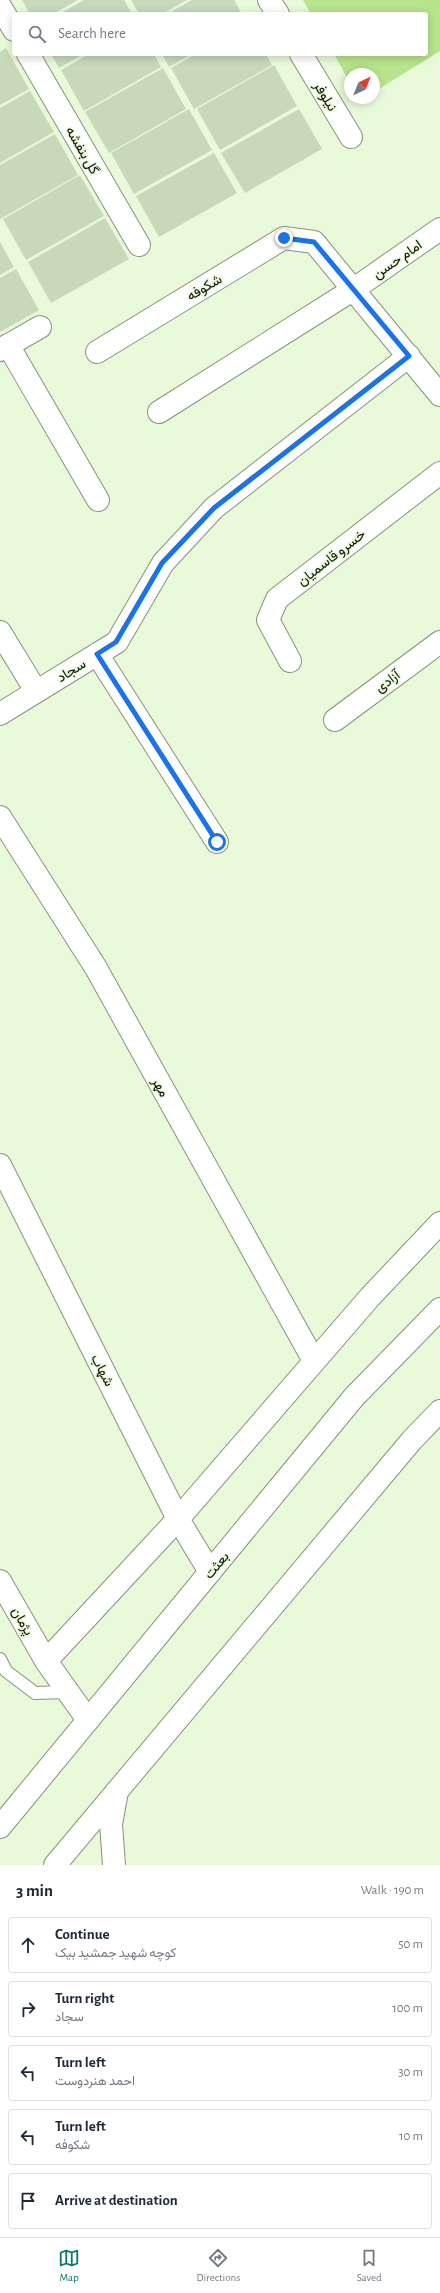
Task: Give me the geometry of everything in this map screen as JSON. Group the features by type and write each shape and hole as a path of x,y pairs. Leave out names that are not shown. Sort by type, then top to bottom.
{"street":[{"path":"269,0 277,12"},
{"path":"0,6 12,27"},
{"name":"گل بنفشه","path":"29,56 139,245"},
{"name":"نیلوفر","path":"302,56 351,137"},
{"name":"امام حسن","path":"159,412 354,289 440,229"},
{"name":"شکوفه","path":"97,352 284,238 314,242 354,289"},
{"path":"354,289 440,395"},
{"path":"40,327 4,347 98,500"},
{"name":"سجاد","path":"0,714 116,642 162,563 214,508 409,356"},
{"name":"خسرو قاسمیان","path":"290,661 268,620 277,599 440,473"},
{"path":"0,632 36,691"},
{"name":"آزادی","path":"335,720 440,642"},
{"path":"97,654 217,842"},
{"name":"مهر","path":"0,817 96,968 314,1361"},
{"name":"شهاب","path":"0,1165 178,1519 210,1572"},
{"path":"46,1661 178,1519 370,1297 440,1223"},
{"name":"بعثت","path":"0,1827 354,1397 440,1309"},
{"path":"55,1865 412,1440 440,1411"},
{"name":"پژمان","path":"0,1581 46,1661 88,1720"},
{"path":"114,1865 111,1824 117,1791"}],"lane":[{"path":"0,1659 6,1671 36,1693 68,1692"}],"green space":[{"path":"303,0 440,0 440,51 380,88 380,68 344,68 344,72 335,56 428,56 428,12 310,12"}],"building":[{"path":"22,0 78,0 57,12 29,12"},
{"path":"84,0 124,0 131,12 63,12"},
{"path":"131,0 187,0 166,12 138,12"},
{"path":"192,0 234,0 241,12 171,12"},
{"path":"6,48 29,89 0,105 0,52"},
{"path":"52,56 80,56 59,68"},
{"path":"86,56 155,56 161,67 84,111 61,70"},
{"path":"163,56 188,56 169,67"},
{"path":"192,56 267,56 272,65 194,109 171,68"},
{"path":"274,65 297,106 220,150 197,109"},
{"path":"163,68 186,109 109,153 85,112"},
{"path":"30,91 54,132 0,163 0,108"},
{"path":"189,109 212,150 134,194 111,153"},
{"path":"299,109 322,149 245,193 221,153"},
{"path":"55,134 78,175 0,219 0,165"},
{"path":"214,153 237,193 159,237 136,196"},
{"path":"80,175 104,216 26,260 3,219"},
{"path":"105,218 129,259 51,303 28,262"},
{"path":"0,242 14,267 0,275"},
{"path":"16,269 39,310 0,332 0,278"}],"route":[{"path":"217,842 97,654 116,642 162,563 214,508 409,356 314,242 284,238"}]}
